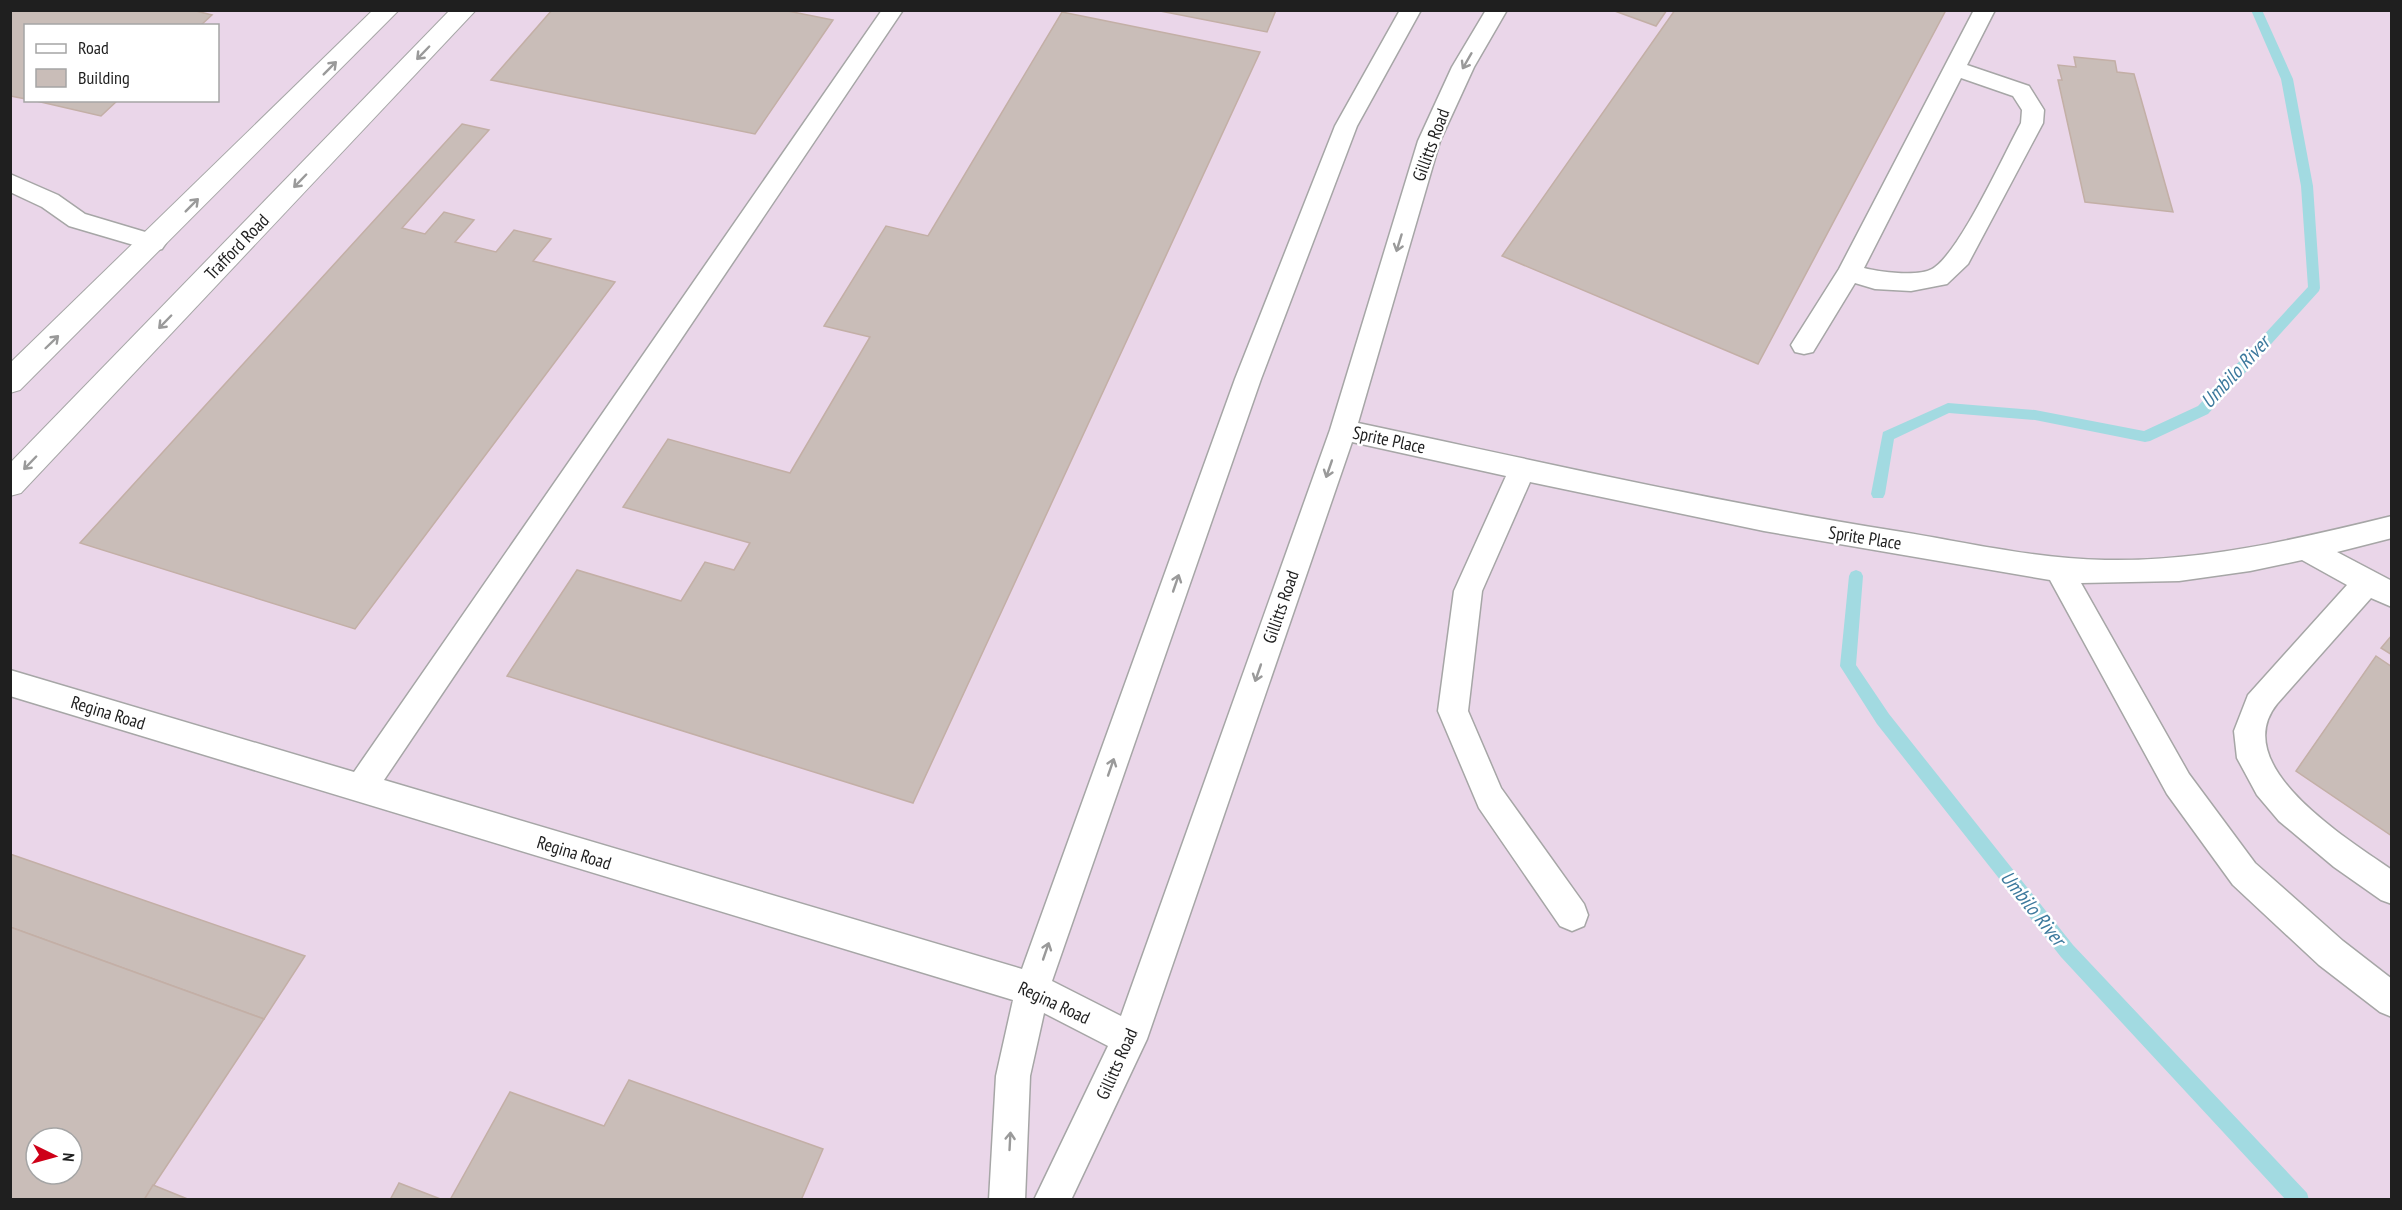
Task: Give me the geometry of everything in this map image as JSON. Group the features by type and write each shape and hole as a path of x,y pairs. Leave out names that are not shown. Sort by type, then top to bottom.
{"street":[{"path":"10,382 154,243 387,10"},
{"name":"Trafford Road","path":"10,484 464,10"}],"lane":[{"path":"360,789 893,10"},
{"path":"1007,1200 1013,1076 1032,989 1252,368 1346,126 1412,10"},
{"name":"Gillitts Road","path":"1052,1200 1130,1039 1343,430 1429,141 1463,67 1497,10"},
{"path":"1804,345 1849,273 1985,10"},
{"path":"1849,273 1884,280 1911,282 1938,278 1960,258 2032,123 2033,110 2021,92 1956,69"},
{"path":"10,182 50,201 77,220 154,243"},
{"name":"Sprite Place","path":"1343,430 1794,527 2059,569 2106,572 2194,569 2306,549 2391,527"},
{"path":"1523,468 1468,591 1453,711 1490,798 1572,915"},
{"path":"2306,549 2379,588 2257,706 2247,737 2256,770 2285,807 2321,838 2391,889"},
{"path":"2059,569 2178,784 2244,874 2331,953 2391,1000"},
{"name":"Regina Road","path":"10,683 1032,989 1130,1039"}],"shaded area":[{"path":"10,11 2391,11 2391,1199 11,1199"}],"building":[{"path":"10,10 192,10 212,15 202,24 24,24 24,99 10,96"},
{"path":"552,10 783,10 833,20 755,134 491,80"},
{"path":"1155,10 1276,10 1267,32"},
{"path":"1612,10 1667,10 1656,26"},
{"path":"1675,10 1946,10 1758,364 1502,256"},
{"path":"1062,12 1260,52 913,803 507,676 577,570 681,601 705,562 734,570 750,543 623,507 668,439 790,473 870,337 824,326 886,226 928,236"},
{"path":"2074,57 2115,61 2117,72 2134,74 2173,212 2085,202 2058,80 2062,80 2058,65 2076,67"},
{"path":"41,102 116,102 101,116"},
{"path":"462,124 489,130 402,228 425,234 444,212 474,220 455,242 496,252 514,230 551,239 533,261 615,282 355,629 80,543"},
{"path":"2392,635 2392,655 2381,648"},
{"path":"2376,656 2392,667 2392,836 2296,771"},
{"path":"10,854 305,956 264,1019 10,927"},
{"path":"10,927 264,1019 144,1200 10,1200"},
{"path":"629,1080 823,1149 802,1198 805,1200 450,1200 510,1092 604,1126"},
{"path":"399,1183 443,1200 390,1200"},
{"path":"153,1185 190,1200 144,1200"}],"waterway":[{"name":"Umbilo River","path":"1878,494 1888,436 1948,408 2035,415 2145,437 2203,410 2314,288 2307,186 2287,79 2256,10"},
{"name":"Umbilo River","path":"1856,576 1848,666 1883,719 2067,951 2300,1200"}]}
